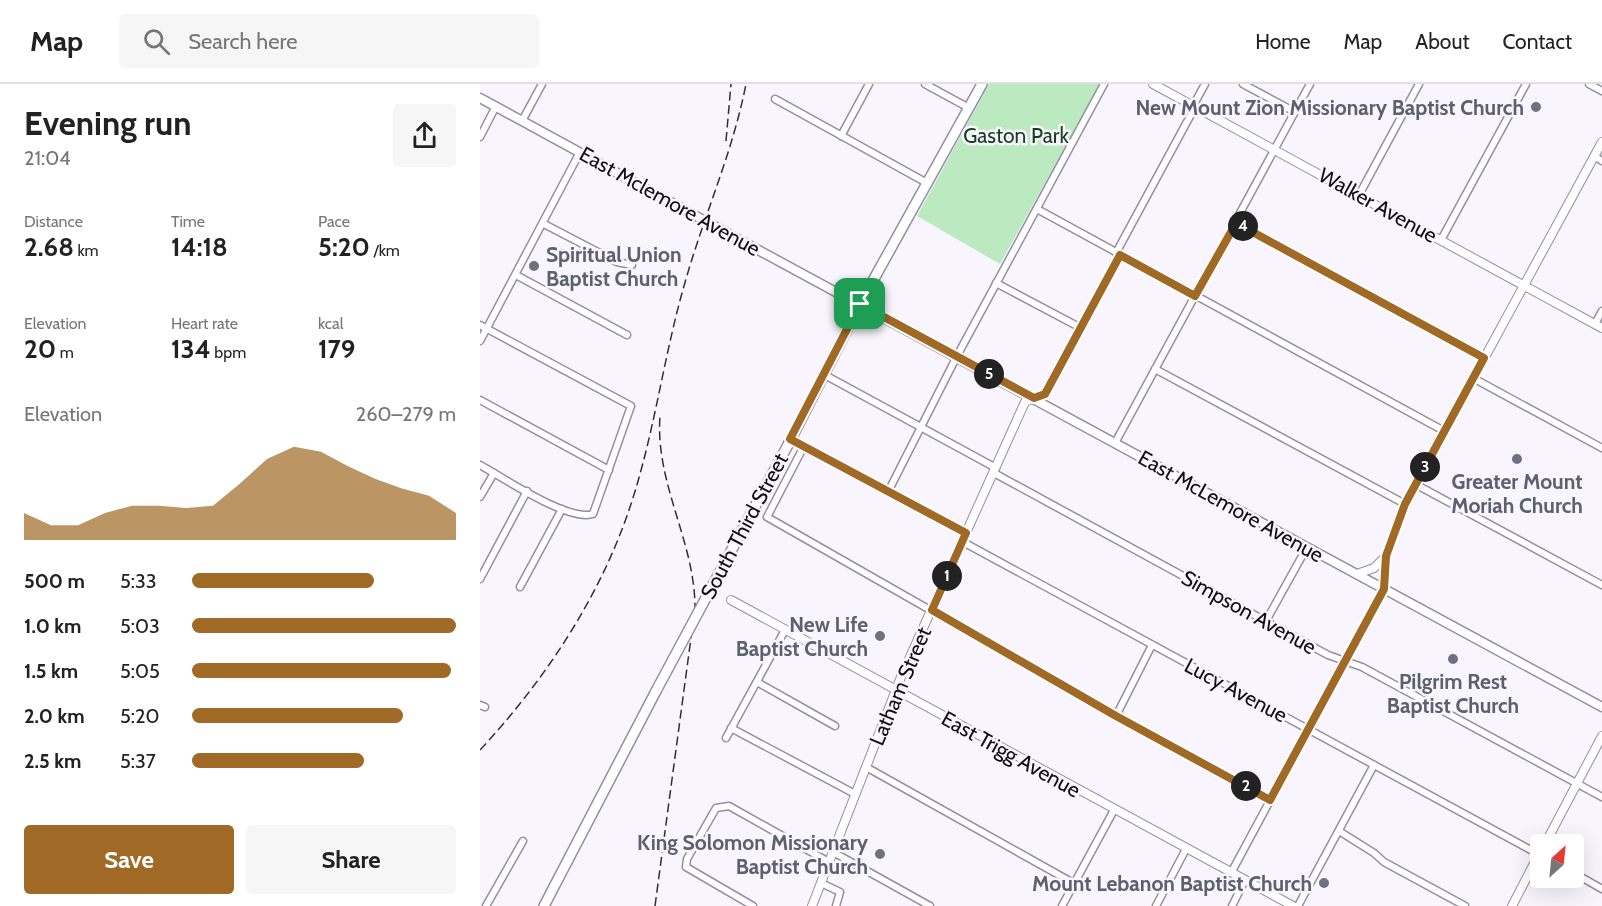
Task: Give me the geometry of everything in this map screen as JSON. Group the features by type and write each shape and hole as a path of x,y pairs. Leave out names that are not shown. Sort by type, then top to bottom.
{"main road":[{"name":"South Third Street","path":"544,906 860,304 982,84"},
{"name":"East Mclemore Avenue","path":"480,98 860,304"},
{"name":"East McLemore Avenue","path":"860,304 1602,706"}],"street":[{"path":"522,121 542,84"},
{"path":"841,136 869,84"},
{"path":"925,84 969,108"},
{"path":"888,492 957,356 1104,84"},
{"name":"Walker Avenue","path":"1153,84 1598,326"},
{"name":"Latham Street","path":"812,906 896,690 1025,402 1045,394 1205,84"},
{"path":"1243,84 1295,112"},
{"path":"1115,443 1310,84"},
{"path":"1359,195 1419,84"},
{"path":"1441,240 1526,84"},
{"path":"1589,84 1602,91"},
{"path":"775,99 927,183"},
{"path":"480,137 496,106"},
{"path":"1231,873 1384,589 1386,556 1405,504 1415,484 1602,142"},
{"path":"480,341 544,224 580,152"},
{"path":"1594,156 1602,161"},
{"path":"1037,209 1444,431"},
{"path":"1236,223 1484,358"},
{"path":"544,224 617,262 632,265"},
{"path":"516,275 627,335"},
{"path":"996,283 1081,328"},
{"path":"1598,326 1602,311"},
{"path":"480,325 631,406 593,513 586,516 562,509 480,465"},
{"path":"1155,369 1405,504"},
{"name":"Simpson Avenue","path":"823,374 1328,655 1346,661 1602,797"},
{"path":"1473,378 1602,448"},
{"path":"480,400 609,470"},
{"path":"789,441 804,446 966,533"},
{"path":"804,446 767,517 1116,716 1270,800"},
{"path":"480,497 494,473"},
{"path":"1415,484 1602,585"},
{"path":"480,579 527,491"},
{"path":"520,587 562,509"},
{"name":"Lucy Avenue","path":"963,542 1530,849"},
{"path":"1266,621 1307,547"},
{"path":"1357,574 1374,568 1386,556"},
{"name":"East Trigg Avenue","path":"730,600 1293,906"},
{"path":"726,738 785,630"},
{"path":"1116,716 1152,645"},
{"path":"757,682 835,726"},
{"path":"731,728 855,795"},
{"path":"1550,834 1602,736"},
{"path":"1298,906 1374,765"},
{"path":"866,768 1075,884"},
{"path":"753,906 686,867 687,859 716,808 729,806 829,862"},
{"path":"1062,906 1114,810"},
{"path":"1339,831 1384,862 1465,906"},
{"path":"486,906 523,841"},
{"path":"1156,906 1186,849"},
{"path":"833,852 930,906"},
{"path":"1512,906 1530,873"},
{"path":"1584,879 1602,889"},
{"path":"1232,906 1245,880"},
{"path":"821,883 840,892 836,906"}],"green space":[{"name":"Gaston Park","path":"989,84 1100,84 1000,264 917,216"}],"railway":[{"path":"726,141 731,84"},
{"path":"480,750 527,695 569,635 619,538 639,476 678,307 734,133 746,84"},
{"path":"655,906 695,608 689,559 663,465 660,416"}],"place":[{"name":"New Mount Zion Missionary Baptist Church","path":"1536,107"},
{"name":"Spiritual Union Baptist Church","path":"534,266"},
{"name":"Greater Mount Moriah Church","path":"1517,459"},
{"name":"New Life Baptist Church","path":"880,636"},
{"name":"Pilgrim Rest Baptist Church","path":"1453,659"},
{"name":"King Solomon Missionary Baptist Church","path":"880,854"},
{"name":"Mount Lebanon Baptist Church","path":"1324,883"}],"route":[{"path":"1236,223 1484,358 1405,504 1386,556 1384,589 1270,800 1116,716 932,610 966,533 790,439 860,304 1034,398 1045,394 1120,255 1195,296 1236,223"}]}
